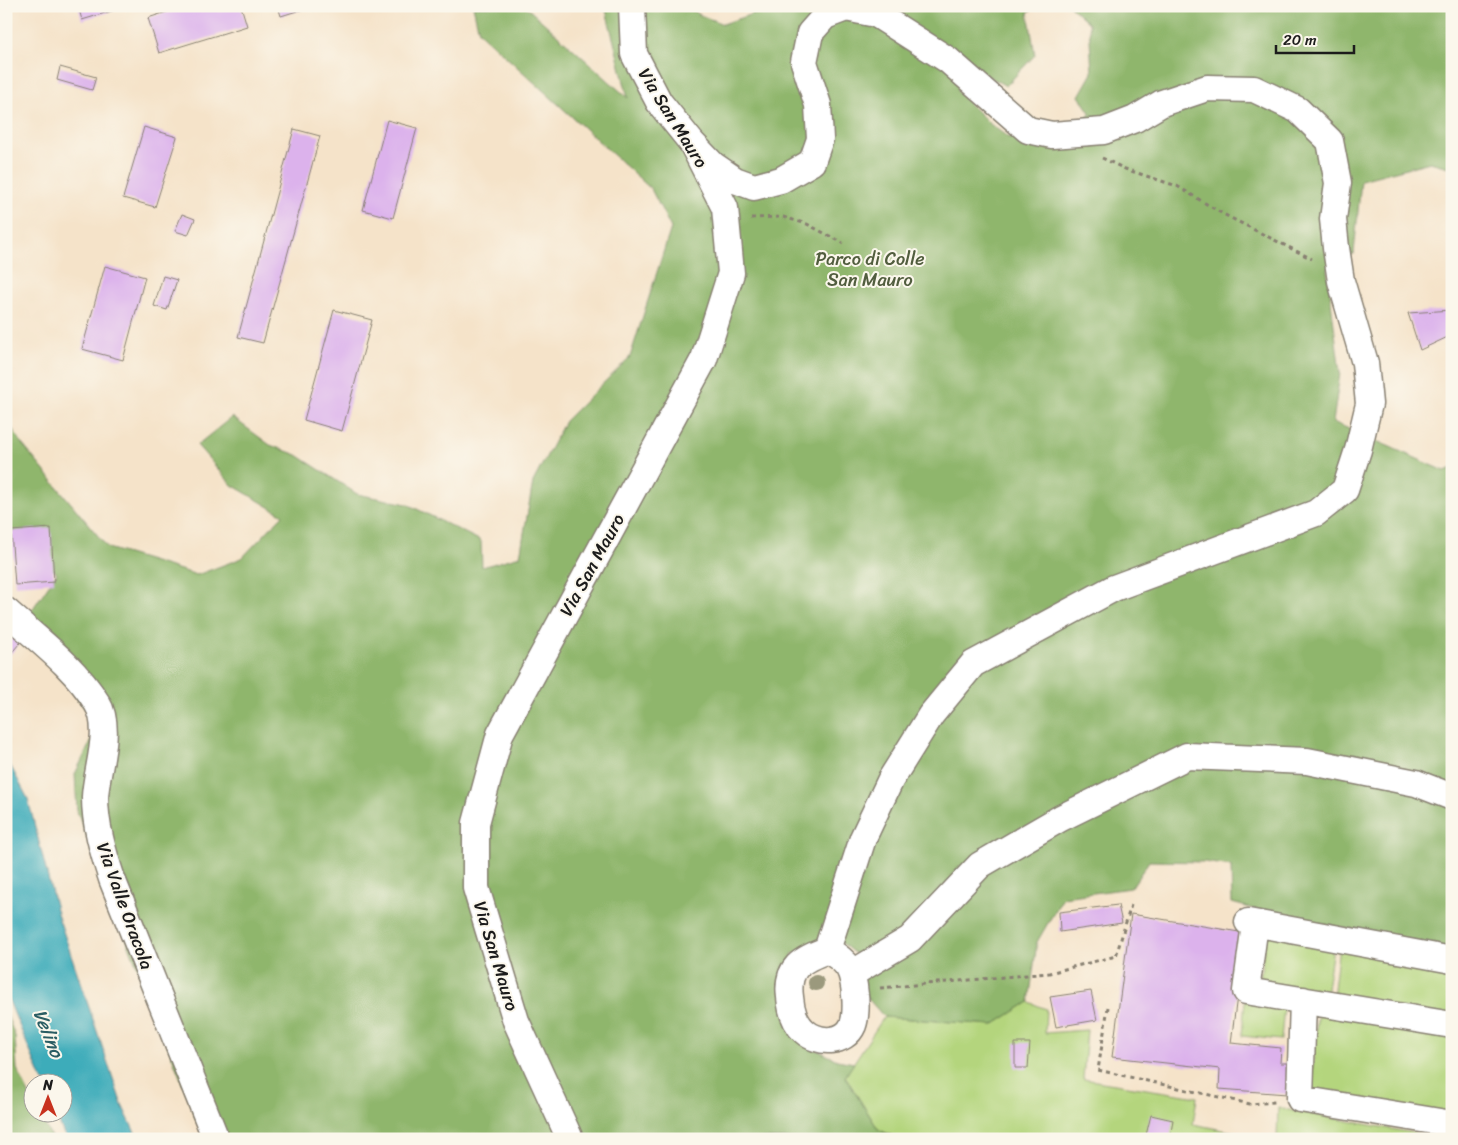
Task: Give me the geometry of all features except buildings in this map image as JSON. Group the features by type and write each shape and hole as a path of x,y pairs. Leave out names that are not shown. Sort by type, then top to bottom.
{"street":[{"name":"Via San Mauro","path":"570,1139 516,1021 476,888 476,823 500,734 704,359 731,273 725,213 692,143 660,102 634,54 632,6"},
{"path":"725,213 754,187 781,180 812,162 820,139 818,105 804,62 810,33 825,16 846,8 876,14 948,60 1028,130 1052,134 1104,131 1134,119 1162,103 1207,88 1254,90 1298,110 1330,141 1338,183 1333,219 1341,281 1365,363 1369,404 1358,450 1345,490 1316,512 1114,588 973,664 931,716 891,779 863,838 827,950"},
{"path":"692,143 713,164 735,180 754,187"},
{"name":"Via Valle Oracola","path":"6,611 67,666 98,704 104,736 95,797 99,838 112,879 216,1139"},
{"path":"854,981 910,939 980,865 1061,818 1187,756 1307,761 1416,783 1452,797"},
{"path":"1452,960 1252,923 1246,991 1452,1025"},
{"path":"827,950 842,958 854,981 853,1025 842,1037 823,1041 804,1032 791,1012 788,986 794,967 807,958 827,950"},
{"path":"1303,1000 1300,1100 1452,1124"}],"path":[{"path":"1101,158 1125,169 1177,186 1223,214 1313,260 1341,281"},
{"path":"725,213 761,219 783,217 807,224 843,243"},
{"path":"854,981 933,985 1049,973 1116,956 1131,905"},
{"path":"1108,1007 1098,1070 1250,1104 1300,1100"}],"green space":[{"name":"Parco di Colle San Mauro","path":"473,6 525,6 628,98 605,6 686,6 700,15 723,24 775,6 1039,6 1028,12 1035,55 1006,86 970,66 957,91 990,124 1009,138 1021,121 1065,133 1091,114 1079,96 1092,73 1089,23 1070,6 1452,6 1452,168 1430,162 1361,180 1354,253 1327,269 1340,373 1333,422 1445,471 1452,468 1452,950 1268,913 1232,903 1231,866 1205,862 1149,861 1131,888 1063,897 1037,942 1029,1002 993,1025 884,1017 864,994 863,960 839,941 792,954 805,1044 837,1060 854,1063 845,1077 878,1129 896,1139 204,1139 77,811 75,774 98,727 29,631 25,620 57,573 25,542 6,542 6,419 22,444 108,548 197,575 242,558 283,515 232,485 197,445 232,417 270,445 297,455 357,494 407,504 481,541 482,567 520,556 533,482 565,421 630,357 671,228 651,189 479,32"},
{"path":"1268,913 1336,926 1325,1003 1259,988"},
{"path":"1339,945 1452,960 1452,1016 1333,998"},
{"path":"1245,1000 1284,1006 1281,1040 1242,1036"},
{"path":"1029,1002 1046,1009 1045,1033 1087,1030 1083,1079 1197,1097 1193,1124 1268,1139 899,1139 878,1129 845,1076 884,1017 993,1025"},
{"path":"1318,1009 1452,1027 1452,1119 1310,1100"},
{"path":"6,1013 15,1036 17,1069 22,1079 22,1122 44,1122 52,1139 6,1139"},
{"path":"1278,1108 1424,1135 1421,1139 1277,1139"}],"water":[{"name":"Velino","path":"6,757 28,799 57,913 122,1105 138,1139 66,1139 59,1122 72,1122 72,1072 39,1072 6,994"}]}
